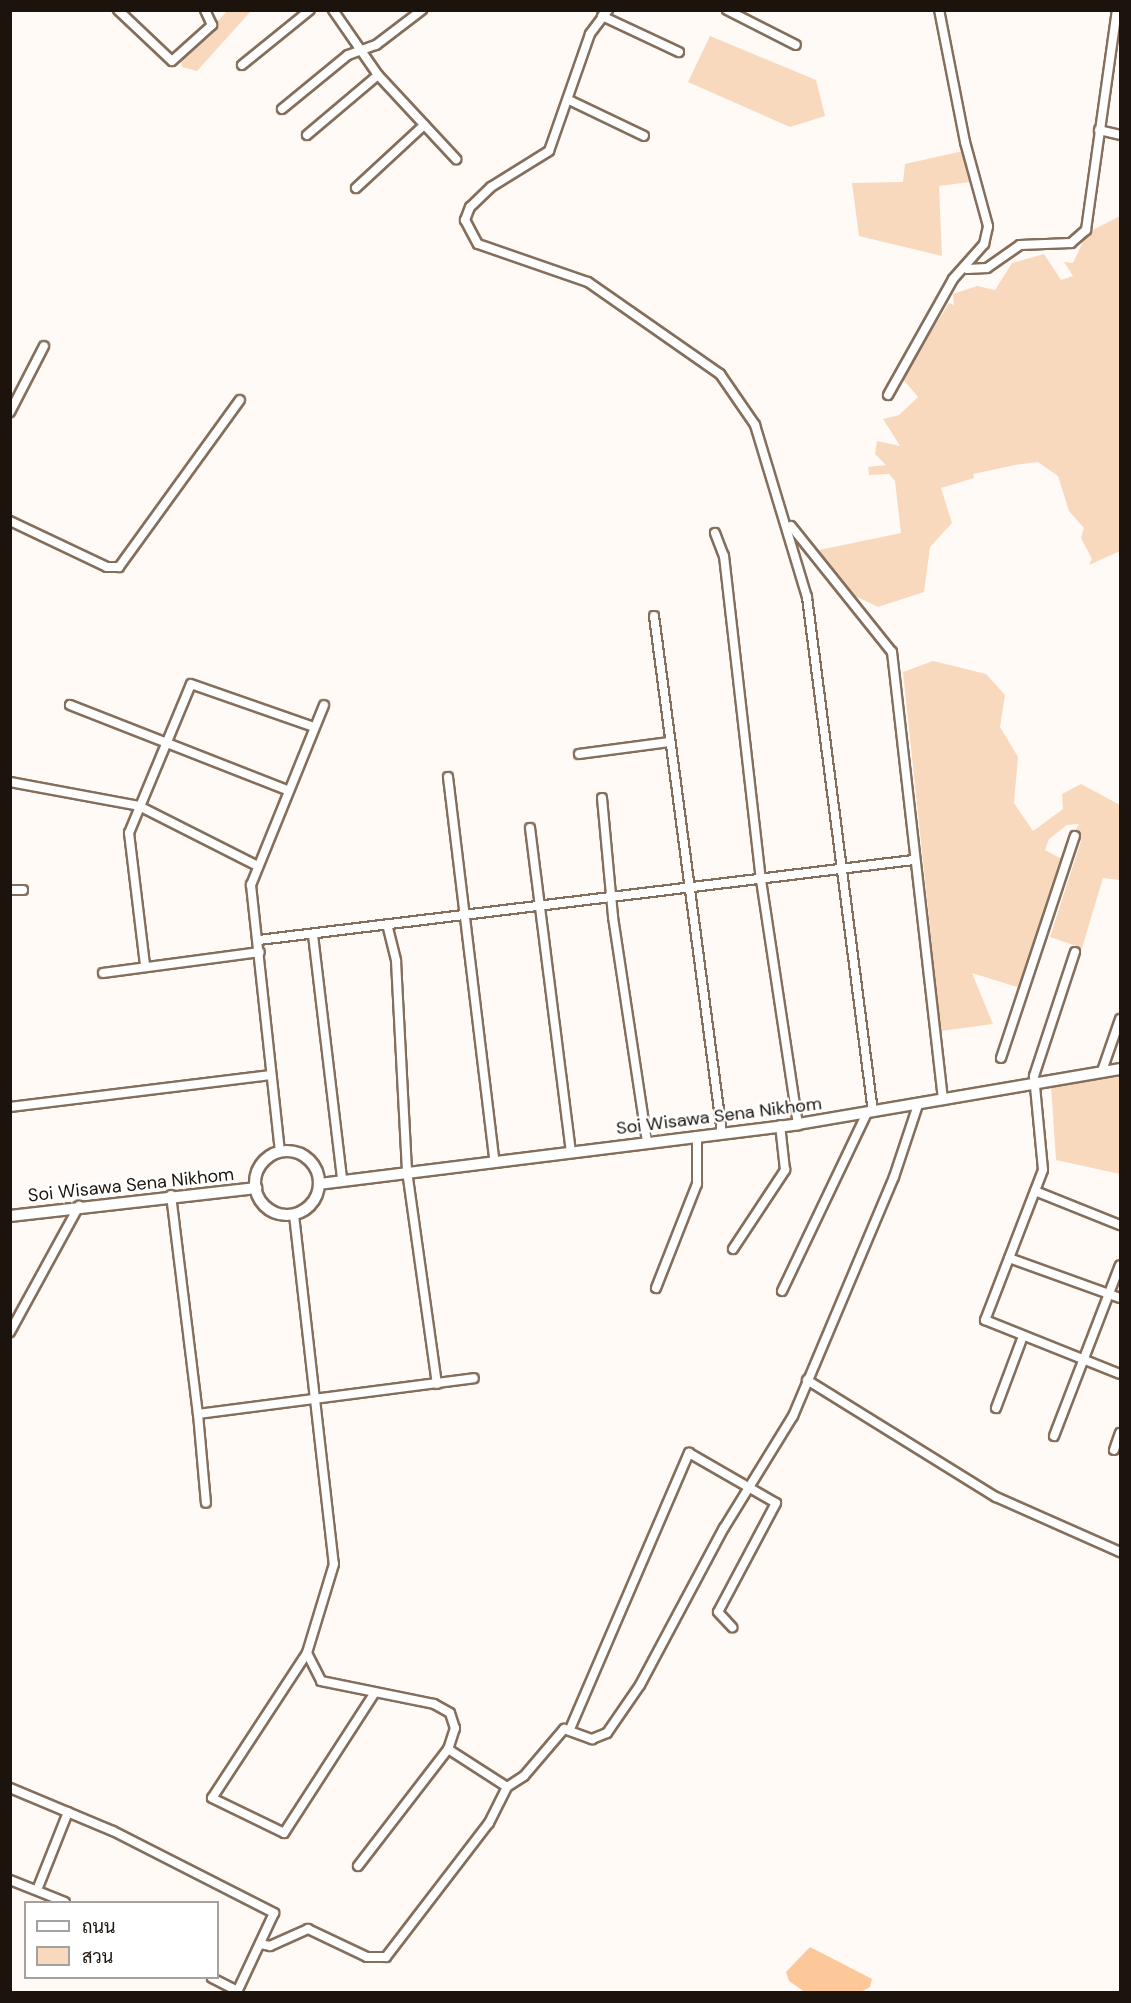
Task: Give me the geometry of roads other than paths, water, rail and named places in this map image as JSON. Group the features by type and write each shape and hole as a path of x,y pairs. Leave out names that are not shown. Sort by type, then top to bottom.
{"street":[{"path":"118,10 172,61 212,25 206,10"},
{"path":"242,65 310,10"},
{"path":"333,10 378,75 456,159"},
{"path":"282,109 360,48 376,45 422,10"},
{"path":"727,10 796,45"},
{"path":"888,395 953,279 967,269 988,226 965,142 939,10"},
{"path":"967,269 987,268 1020,245 1071,243 1086,230 1117,10"},
{"path":"679,52 605,13 590,34 569,100 549,151 470,207 465,220 478,244 588,282 720,374 755,425 789,523 807,597 845,869 870,1113 782,1292"},
{"path":"307,135 378,75"},
{"path":"569,100 644,136"},
{"path":"356,188 424,125"},
{"path":"1099,130 1120,135"},
{"path":"10,412 44,346"},
{"path":"10,521 107,567 118,567 240,400"},
{"path":"789,523 892,652 913,860 943,1100"},
{"path":"715,533 730,597 761,880 798,1124"},
{"path":"654,616 688,889 722,1133"},
{"path":"146,965 128,845 139,806 194,684 314,727"},
{"path":"70,705 166,745 287,790"},
{"path":"280,1152 259,940 251,885 256,865 324,705"},
{"path":"579,754 669,742"},
{"path":"448,777 494,1159"},
{"path":"10,782 139,806 256,865"},
{"path":"602,798 612,899 647,1142"},
{"path":"530,828 572,1151"},
{"path":"1001,1058 1075,836"},
{"path":"259,940 388,928 913,860"},
{"path":"10,890 23,890"},
{"path":"388,928 396,961 407,1171 437,1384"},
{"path":"313,934 342,1180"},
{"path":"103,973 146,965 260,952"},
{"path":"1075,952 1036,1083 1043,1161 1035,1191 985,1320 1120,1374"},
{"path":"1102,1071 1120,1019"},
{"name":"Soi Wisawa Sena Nikhom","path":"319,1184 494,1159 798,1124 918,1106 1120,1069"},
{"path":"10,1107 271,1075"},
{"path":"260,1944 270,1946 308,1929 367,1957 386,1958 482,1833 507,1787 524,1776 557,1734 570,1729 592,1739 612,1727 751,1485 807,1380 894,1178 918,1106"},
{"path":"733,1249 785,1170 780,1125"},
{"path":"656,1288 697,1184 697,1136"},
{"path":"280,1152 308,1158 319,1184 312,1204 294,1215 274,1212 256,1188 259,1170 280,1152"},
{"name":"Soi Wisawa Sena Nikhom","path":"10,1216 171,1195 256,1188"},
{"path":"1035,1191 1120,1225"},
{"path":"171,1195 198,1414 206,1503"},
{"path":"10,1332 79,1206"},
{"path":"294,1215 334,1564 307,1653 212,1798 284,1833 374,1694"},
{"path":"1009,1258 1120,1298"},
{"path":"1054,1436 1111,1294 1120,1265"},
{"path":"996,1408 1023,1336"},
{"path":"198,1414 474,1378"},
{"path":"807,1380 996,1497 1120,1552"},
{"path":"1114,1450 1120,1433"},
{"path":"570,1729 684,1457 689,1453 771,1496 777,1507 718,1612 732,1627"},
{"path":"307,1653 321,1681 374,1694 434,1704 450,1713 455,1728 448,1749 358,1866"},
{"path":"448,1749 507,1787"},
{"path":"10,1788 68,1812 274,1913 238,1992 215,1979"},
{"path":"37,1890 68,1812"},
{"path":"10,1880 63,1901"}]}
